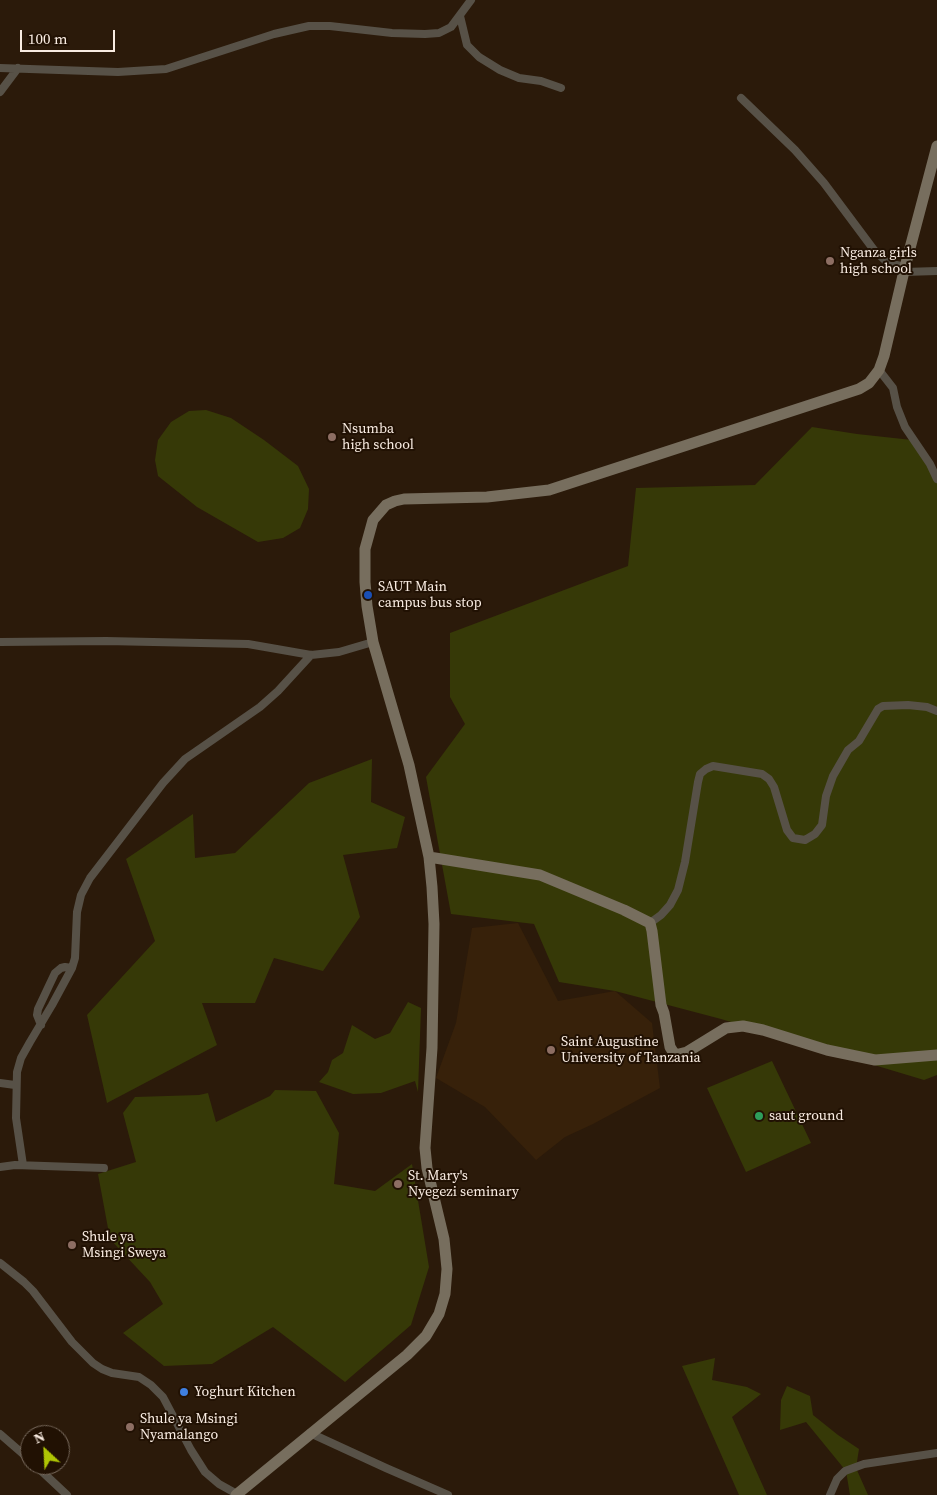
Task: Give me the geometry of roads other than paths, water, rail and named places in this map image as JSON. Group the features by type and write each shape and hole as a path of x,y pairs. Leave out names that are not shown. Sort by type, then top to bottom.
{"main road":[{"path":"237,1495 310,1433 361,1393 426,1336 439,1314 445,1294 447,1269 444,1239 427,1168 425,1148 432,1048 434,934 429,858 409,765 373,642 365,582 365,549 373,520 379,512 395,501 414,498 487,497 549,490 859,389 869,383 879,370 884,356 937,146"},
{"path":"429,858 540,875 650,923 661,1005 670,1047 676,1055 688,1052 726,1028 743,1026 865,1059 937,1055"}],"street":[{"path":"0,68 118,72 166,70 274,34 308,26 425,34 445,31 451,27 471,0"},
{"path":"460,16 467,45 479,57 500,70 519,78 541,81 561,88"},
{"path":"0,92 18,68"},
{"path":"741,98 794,150 824,183 874,250 888,263 905,270 937,271"},
{"path":"879,370 893,388 897,407 905,427 930,464 937,479"},
{"path":"0,642 99,641 248,644 311,655 338,652 373,642"},
{"path":"23,1165 16,1118 16,1072 21,1058 72,968 75,958 77,912 81,894 90,878 105,856 163,783 185,759 260,708 311,655"},
{"path":"650,923 670,905 678,890 685,862 698,782 700,774 706,769 713,766 762,774 769,779 774,787 788,830 793,838 805,840 815,834 822,825 826,796 833,776 848,750 859,741 878,709 883,706 908,705 927,707 937,711"},
{"path":"41,1025 37,1015 38,1009 58,970 65,966 72,968"},
{"path":"49,988 66,980"},
{"path":"0,1083 15,1085"},
{"path":"3,1166 17,1154 20,1148"},
{"path":"3,1166 104,1168"},
{"path":"0,1263 33,1291 72,1342 93,1363 112,1373 139,1377 152,1386 163,1397 194,1456 205,1472 219,1484 237,1495"},
{"path":"310,1433 448,1495"},
{"path":"0,1434 20,1451"},
{"path":"830,1495 837,1479 845,1470 864,1464 936,1452"},
{"path":"46,1475 67,1495"}],"place":[{"name":"Nganza girls high school","path":"830,261"},
{"name":"Nsumba high school","path":"332,437"},
{"name":"SAUT Main campus bus stop","path":"368,595"},
{"name":"Saint Augustine University of Tanzania","path":"551,1050"},
{"name":"saut ground","path":"759,1116"},
{"name":"St. Mary's Nyegezi seminary","path":"398,1184"},
{"name":"Shule ya Msingi Sweya","path":"72,1245"},
{"name":"Yoghurt Kitchen","path":"184,1392"},
{"name":"Shule ya Msingi Nyamalango","path":"130,1427"}]}
